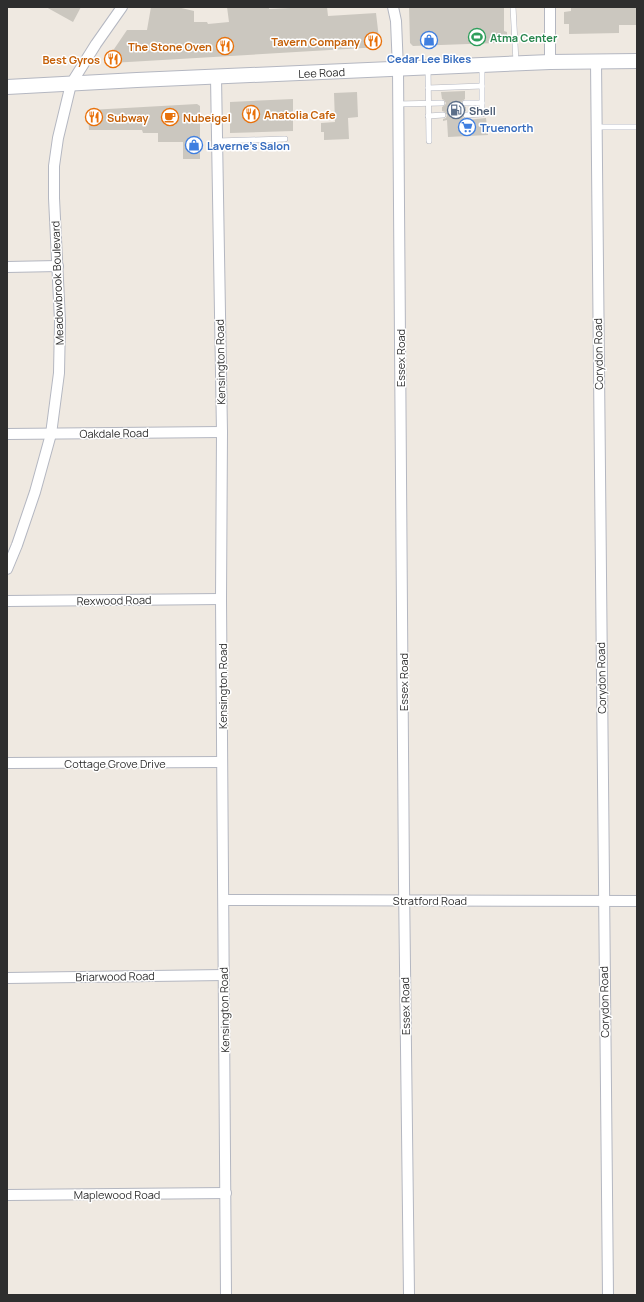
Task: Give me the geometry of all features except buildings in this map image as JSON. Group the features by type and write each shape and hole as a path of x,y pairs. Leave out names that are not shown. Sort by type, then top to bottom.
{"main road":[{"name":"Lee Road","path":"7,87 516,63 637,61"}],"street":[{"name":"Meadowbrook Boulevard","path":"7,569 35,492 51,434 59,372 60,321 54,198 54,166 58,138 71,84 96,44 122,7"},
{"name":"Essex Road","path":"393,7 396,21 398,69 404,900 409,1295"},
{"path":"550,7 550,62"},
{"name":"Corydon Road","path":"596,61 608,1295"},
{"name":"Kensington Road","path":"216,77 222,432 221,599 226,1295"},
{"path":"7,267 58,266"},
{"name":"Oakdale Road","path":"7,434 222,432"},
{"name":"Rexwood Road","path":"7,601 221,599"},
{"name":"Cottage Grove Drive","path":"7,763 222,762"},
{"name":"Stratford Road","path":"224,900 637,900"},
{"name":"Briarwood Road","path":"7,978 224,975"},
{"name":"Maplewood Road","path":"7,1195 226,1193"}],"lane":[{"path":"513,7 516,63"},
{"path":"466,115 482,114 482,65"},
{"path":"428,68 429,141"},
{"path":"428,88 482,86"},
{"path":"398,104 442,103"},
{"path":"465,103 482,103"},
{"path":"428,116 442,115"},
{"path":"596,127 637,127"},
{"path":"217,141 285,139"}],"place":[{"name":"Atma Center","path":"477,37"},
{"name":"Cedar Lee Bikes","path":"429,40"},
{"name":"Tavern Company","path":"373,41"},
{"name":"The Stone Oven","path":"225,46"},
{"name":"Best Gyros","path":"113,59"},
{"name":"Shell","path":"456,110"},
{"name":"Anatolia Cafe","path":"251,114"},
{"name":"Subway","path":"94,117"},
{"name":"Nubeigel","path":"170,117"},
{"name":"Truenorth","path":"467,127"},
{"name":"Laverne's Salon","path":"194,145"}]}
